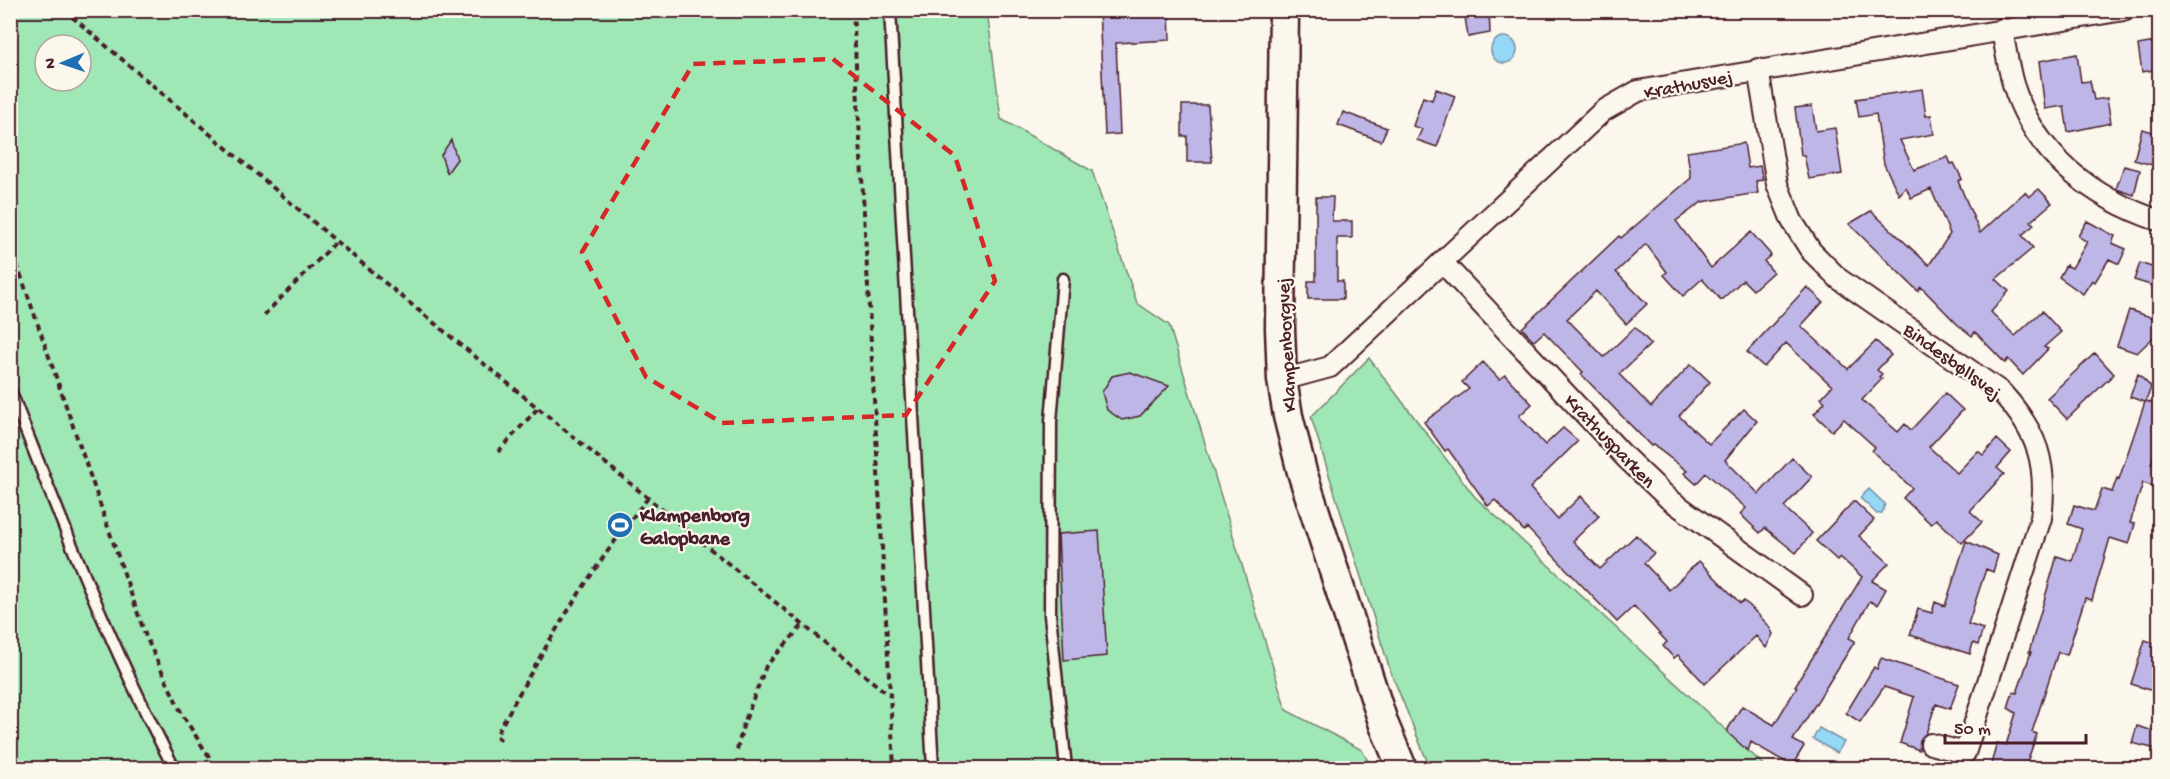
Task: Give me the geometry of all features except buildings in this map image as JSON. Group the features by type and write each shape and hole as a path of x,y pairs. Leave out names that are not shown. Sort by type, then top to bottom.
{"street":[{"name":"Klampenborgvej","path":"1284,10 1280,328 1282,380 1289,424 1302,472 1384,725 1402,768"},
{"name":"Krathusvej","path":"1282,380 1330,367 1603,111 1638,91 1758,69 2124,10"},
{"path":"2001,29 2013,84 2027,116 2045,144 2067,170 2093,191 2123,208 2160,221"},
{"name":"Bindesbøllsvej","path":"1758,69 1777,184 1792,221 1811,251 1839,279 2001,392 2020,412 2029,428 2042,463 2045,490 2041,518 1965,753 1931,744"},
{"name":"Krathusparken","path":"1442,262 1626,458 1669,499 1802,595"}],"lane":[{"path":"890,10 933,768"},
{"path":"1063,279 1051,421 1050,615 1066,768"},
{"path":"10,390 104,623 130,682 174,768"}],"path":[{"path":"64,10 336,242 890,696"},
{"path":"853,10 894,768"},
{"path":"264,315 336,242"},
{"path":"10,244 146,637 182,714 216,768"},
{"path":"498,452 538,408"},
{"path":"501,740 496,736 527,678 605,552 648,498"},
{"path":"737,750 742,726 766,666 802,626"}],"highlighted area":[{"path":"833,59 955,156 995,281 906,415 722,423 646,377 582,252 693,64"}],"green space":[{"name":"Klampenborg Galopbane","path":"10,11 987,11 1001,119 1092,171 1137,303 1169,325 1286,710 1362,750 1372,768 11,768"},
{"path":"1369,358 1475,497 1767,768 1430,768 1390,670 1311,417"}],"water":[{"path":"1504,37 1513,41 1517,50 1513,59 1504,63 1495,59 1491,50 1495,41"},
{"path":"1869,489 1885,504 1882,513 1877,514 1860,498"},
{"path":"1819,728 1844,742 1837,753 1813,739"}],"place":[{"name":"Klampenborg Galopbane","path":"620,525"}]}
